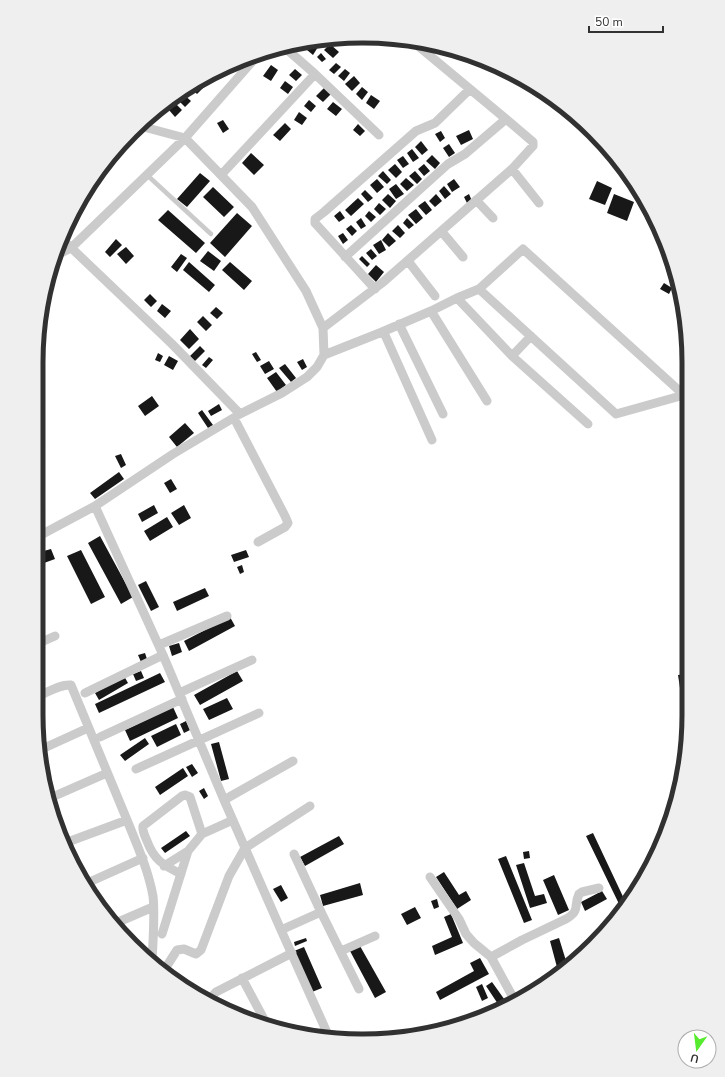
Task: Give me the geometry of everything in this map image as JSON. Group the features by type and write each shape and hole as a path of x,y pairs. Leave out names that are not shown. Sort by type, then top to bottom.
{"street":[{"path":"322,328 375,289 442,232 512,169 533,144 506,119 421,48"},
{"path":"289,52 315,74 378,135"},
{"path":"63,252 71,248 185,138 251,63"},
{"path":"221,175 315,74"},
{"path":"375,289 315,223 315,219 416,131 435,123 470,89"},
{"path":"345,257 448,164 465,154 506,119"},
{"path":"43,534 95,506 173,454 237,416 282,393 307,377 317,367 324,355 322,328 306,291 252,207 185,138 146,128"},
{"path":"512,169 539,203"},
{"path":"476,200 493,218"},
{"path":"442,232 463,257"},
{"path":"66,243 172,344 237,416 288,523 285,527 258,542"},
{"path":"324,355 382,332 479,289 523,249 682,393"},
{"path":"408,261 435,296"},
{"path":"479,289 616,414 682,396"},
{"path":"457,298 512,356 588,424"},
{"path":"431,311 487,402"},
{"path":"399,324 443,414"},
{"path":"382,332 385,335 432,440"},
{"path":"512,356 531,336"},
{"path":"95,506 164,655 224,800 326,1031"},
{"path":"159,645 227,616"},
{"path":"43,641 55,636"},
{"path":"84,694 164,655"},
{"path":"100,737 252,660"},
{"path":"43,694 59,687 71,685 143,858 154,907 151,954"},
{"path":"136,769 259,713"},
{"path":"45,748 88,728"},
{"path":"224,800 294,761"},
{"path":"54,796 107,773"},
{"path":"181,874 164,866 151,853 143,831 143,826 185,795 190,797 202,834"},
{"path":"166,966 177,950 184,949 196,954 201,950 230,876 245,848 310,806"},
{"path":"69,841 127,820"},
{"path":"164,866 188,851 202,834 233,820"},
{"path":"162,934 188,851"},
{"path":"294,854 359,989"},
{"path":"91,881 143,858"},
{"path":"430,877 459,919 466,934 474,943 491,957 512,996"},
{"path":"491,957 522,940 566,920 576,910 577,898 579,894 599,888"},
{"path":"119,922 154,907"},
{"path":"281,930 321,912"},
{"path":"341,951 375,936"},
{"path":"212,996 216,992 292,953"},
{"path":"242,978 263,1018"}],"lane":[{"path":"147,176 211,234"}],"building":[{"path":"331,45 339,52 333,58 324,50"},
{"path":"318,47 313,55 307,50 309,48"},
{"path":"321,53 326,59 322,62 317,57"},
{"path":"336,63 341,67 334,74 329,70"},
{"path":"271,65 278,70 271,81 263,76"},
{"path":"295,69 302,75 296,81 289,75"},
{"path":"345,69 350,73 344,81 338,76"},
{"path":"354,76 360,83 352,91 345,84"},
{"path":"285,81 293,87 288,94 280,88"},
{"path":"203,86 204,87 197,94 194,91"},
{"path":"362,87 368,92 362,100 356,94"},
{"path":"324,88 331,94 323,102 316,96"},
{"path":"371,95 380,101 374,109 366,103"},
{"path":"186,96 191,101 185,107 179,101"},
{"path":"309,100 316,106 311,112 304,106"},
{"path":"333,102 342,109 336,116 327,109"},
{"path":"176,104 182,110 175,117 169,110"},
{"path":"299,112 307,118 302,125 294,120"},
{"path":"223,120 229,129 223,133 217,123"},
{"path":"285,123 291,129 280,141 273,135"},
{"path":"358,124 365,131 360,136 353,130"},
{"path":"469,130 473,139 461,145 456,136"},
{"path":"441,131 445,138 440,142 435,134"},
{"path":"421,141 428,150 422,155 415,147"},
{"path":"449,144 455,153 449,157 443,148"},
{"path":"412,149 419,158 413,162 407,153"},
{"path":"251,153 264,165 254,175 242,163"},
{"path":"432,155 440,163 435,169 426,161"},
{"path":"403,156 409,164 403,168 397,160"},
{"path":"395,164 402,172 396,178 388,170"},
{"path":"424,164 430,171 424,176 418,169"},
{"path":"383,171 391,180 387,184 378,176"},
{"path":"415,171 422,179 417,184 409,176"},
{"path":"200,173 210,181 187,207 177,199"},
{"path":"406,178 414,185 407,191 400,184"},
{"path":"377,179 384,187 377,193 370,185"},
{"path":"454,179 460,187 452,192 447,184"},
{"path":"597,181 612,188 605,205 589,199"},
{"path":"396,184 404,194 396,199 389,189"},
{"path":"444,186 451,194 445,199 439,191"},
{"path":"213,187 234,207 224,217 203,197"},
{"path":"365,190 373,198 368,202 361,194"},
{"path":"388,194 396,201 390,208 382,200"},
{"path":"436,194 442,201 435,207 429,201"},
{"path":"469,194 472,201 467,203 464,197"},
{"path":"614,194 634,202 627,221 607,213"},
{"path":"358,198 364,204 351,216 345,210"},
{"path":"425,201 432,210 426,215 418,206"},
{"path":"379,203 386,209 380,215 374,209"},
{"path":"416,209 423,218 416,224 408,215"},
{"path":"168,210 205,243 196,253 158,220"},
{"path":"340,211 345,218 339,222 334,216"},
{"path":"369,211 376,217 371,222 365,216"},
{"path":"237,213 252,226 225,257 210,243"},
{"path":"361,218 366,226 361,229 356,222"},
{"path":"407,218 414,225 409,229 403,223"},
{"path":"351,225 357,231 352,236 346,229"},
{"path":"398,225 405,233 400,238 392,231"},
{"path":"343,233 348,240 343,244 338,236"},
{"path":"388,233 396,241 389,247 382,240"},
{"path":"116,239 122,245 110,257 105,252"},
{"path":"381,240 386,250 379,254 373,245"},
{"path":"126,247 134,256 126,264 117,254"},
{"path":"371,249 377,256 372,260 366,253"},
{"path":"208,251 221,261 214,271 200,261"},
{"path":"181,254 187,258 177,272 171,267"},
{"path":"362,256 370,264 367,267 359,259"},
{"path":"189,262 215,285 209,292 183,270"},
{"path":"230,262 252,281 244,290 222,270"},
{"path":"376,265 384,272 376,282 368,274"},
{"path":"664,283 672,288 669,294 660,289"},
{"path":"150,294 157,301 151,307 144,300"},
{"path":"162,304 171,311 165,318 157,311"},
{"path":"216,307 223,313 217,319 210,313"},
{"path":"203,316 212,325 206,331 197,322"},
{"path":"190,329 199,339 189,349 180,340"},
{"path":"200,346 205,351 195,361 190,356"},
{"path":"256,352 261,360 257,362 252,354"},
{"path":"158,353 163,356 160,362 155,360"},
{"path":"169,356 178,361 173,370 164,365"},
{"path":"209,357 213,360 206,368 202,365"},
{"path":"303,359 307,367 302,370 297,362"},
{"path":"269,361 274,369 265,374 260,366"},
{"path":"285,364 296,378 291,382 279,368"},
{"path":"276,372 286,385 277,392 267,378"},
{"path":"152,396 159,406 145,416 138,406"},
{"path":"219,404 222,410 211,416 208,411"},
{"path":"202,410 213,425 208,428 198,413"},
{"path":"185,423 194,433 177,447 169,437"},
{"path":"121,454 126,465 121,468 115,456"},
{"path":"119,472 124,479 95,499 90,493"},
{"path":"171,479 177,489 170,493 164,483"},
{"path":"154,505 158,513 142,522 138,514"},
{"path":"184,505 191,518 179,525 171,513"},
{"path":"167,517 173,527 150,541 144,531"},
{"path":"100,536 133,597 121,604 88,543"},
{"path":"51,549 55,559 44,563 43,551"},
{"path":"81,550 105,597 91,604 67,556"},
{"path":"246,550 249,557 234,562 231,555"},
{"path":"242,565 244,572 240,574 237,567"},
{"path":"146,581 159,607 151,611 138,585"},
{"path":"205,588 209,596 177,611 173,602"},
{"path":"230,617 235,626 189,651 184,641"},
{"path":"179,643 182,652 172,656 169,646"},
{"path":"145,653 147,659 141,662 138,655"},
{"path":"141,671 144,678 136,681 133,674"},
{"path":"237,671 243,681 200,705 194,695"},
{"path":"160,673 165,682 99,713 95,704"},
{"path":"678,675 682,675 682,688 680,688"},
{"path":"124,676 128,683 99,700 95,693"},
{"path":"227,698 233,709 209,720 203,709"},
{"path":"173,707 178,718 130,741 125,730"},
{"path":"186,721 190,730 184,733 180,724"},
{"path":"176,724 181,735 157,747 151,736"},
{"path":"145,738 149,744 125,761 120,755"},
{"path":"219,742 229,779 221,781 211,744"},
{"path":"192,764 198,773 192,777 186,767"},
{"path":"183,768 188,776 160,795 155,787"},
{"path":"204,788 208,796 204,799 199,791"},
{"path":"186,831 190,836 165,853 161,848"},
{"path":"593,833 624,898 619,904 586,836"},
{"path":"339,836 344,844 305,866 300,857"},
{"path":"529,851 530,858 524,859 523,852"},
{"path":"506,856 532,920 524,923 498,859"},
{"path":"524,863 535,896 544,894 547,903 530,908 516,865"},
{"path":"444,872 459,895 466,891 471,900 457,909 436,877"},
{"path":"554,875 569,910 558,915 543,880"},
{"path":"360,883 363,895 323,906 320,895"},
{"path":"281,885 288,898 281,902 273,889"},
{"path":"602,891 607,899 585,911 581,902"},
{"path":"437,899 439,907 434,909 431,901"},
{"path":"415,907 421,918 407,925 401,914"},
{"path":"451,914 463,943 435,955 432,946 452,937 444,917"},
{"path":"306,938 307,941 295,946 294,942"},
{"path":"559,938 566,961 557,968 550,941"},
{"path":"360,946 386,992 375,998 350,951"},
{"path":"304,947 322,988 312,992 294,951"},
{"path":"480,958 489,974 440,1000 436,992 474,971 470,963"},
{"path":"492,982 505,1000 498,1004 486,986"},
{"path":"482,984 488,998 482,1001 476,987"}]}
